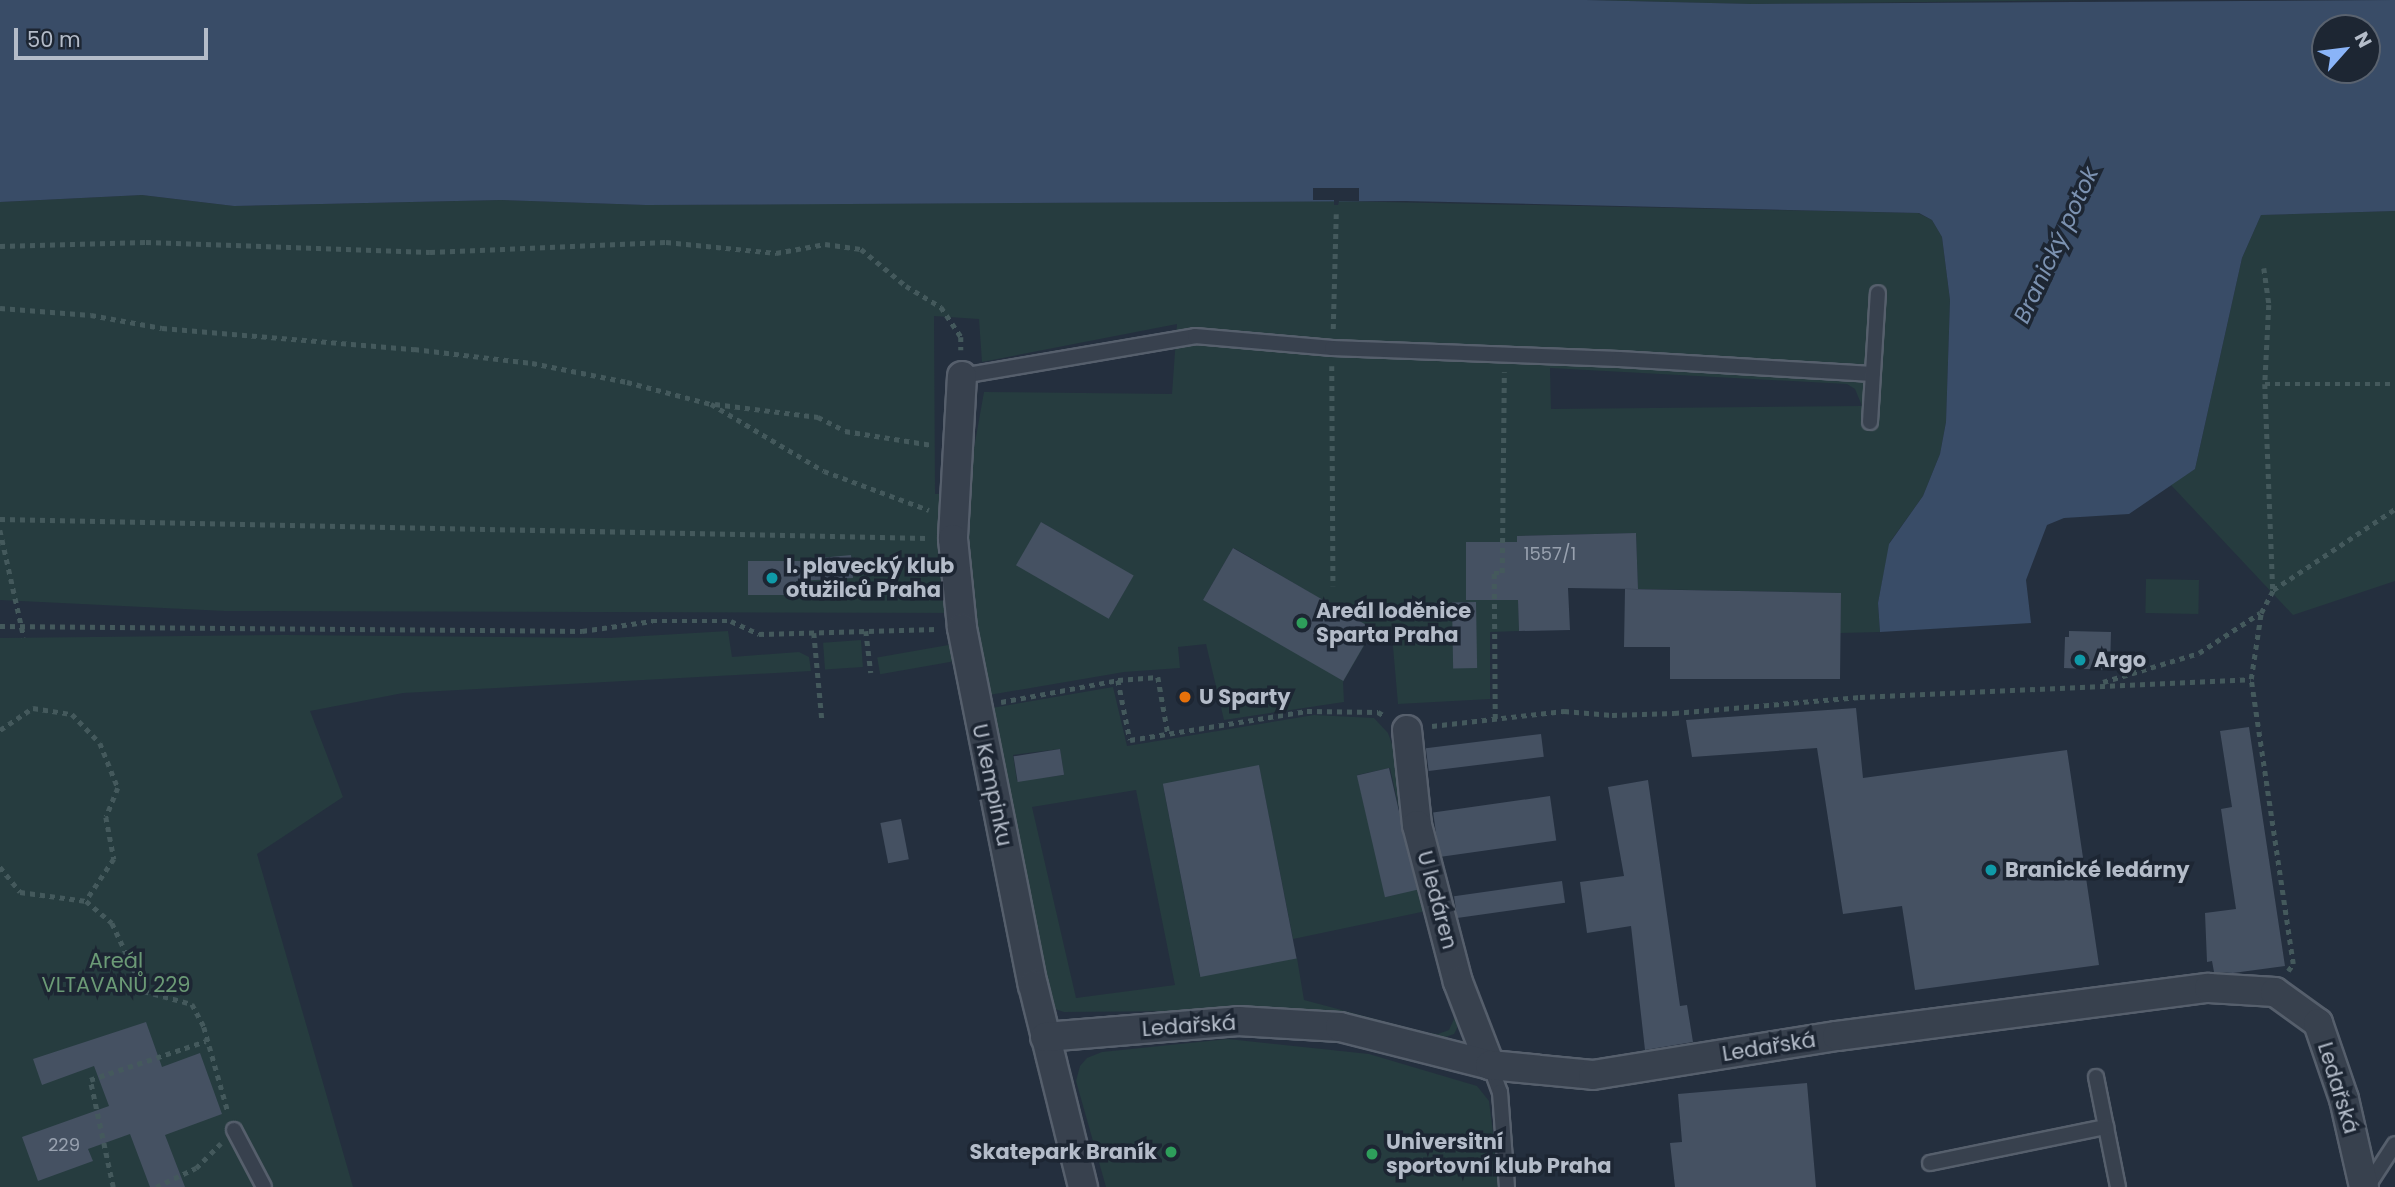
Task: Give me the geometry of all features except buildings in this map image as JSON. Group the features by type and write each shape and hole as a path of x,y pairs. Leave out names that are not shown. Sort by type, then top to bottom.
{"street":[{"name":"U Kempinku","path":"962,376 953,529 962,628 1045,1037 1083,1187"},
{"name":"U ledáren","path":"1407,730 1417,825 1458,982 1490,1065"},
{"name":"Ledařská","path":"1045,1037 1238,1021 1327,1026 1490,1065 1593,1075 1838,1036 2209,988 2275,992 2318,1023 2344,1099 2366,1187"}],"lane":[{"path":"1870,422 1878,293"},
{"path":"962,376 1195,336 1332,348 1504,357 1619,359 1873,374"},
{"path":"1490,1065 1500,1092 1507,1187"},
{"path":"2096,1077 2118,1187"},
{"path":"1930,1163 2106,1127"},
{"path":"234,1130 264,1187"},
{"path":"2366,1187 2395,1144"}],"path":[{"path":"1333,586 1332,348 1336,214"},
{"path":"0,246 146,242 430,252 666,242 776,253 825,244 861,249 906,286 941,307 961,338 962,376"},
{"path":"2264,268 2269,305 2265,384 2273,590"},
{"path":"0,309 91,315 162,328 414,349 532,363 627,382 711,404 818,417 845,432 957,449"},
{"path":"1495,719 1494,573 1502,573 1504,357"},
{"path":"2265,384 2395,384"},
{"path":"711,404 824,471 953,529"},
{"path":"2275,992 2293,964 2251,679 2261,613 2273,590 2395,509"},
{"path":"0,519 953,529"},
{"path":"0,530 24,637"},
{"path":"2095,684 2199,653 2261,613"},
{"path":"0,626 582,631 652,621 731,621 759,634 962,628"},
{"path":"866,631 871,673"},
{"path":"814,632 822,719"},
{"path":"976,707 1118,680 1158,677 1168,734"},
{"path":"1118,680 1130,740 1307,711 1378,712 1407,730 1564,711 1612,715 1674,713 1860,697 2095,684 2251,679"},
{"path":"0,730 33,708 72,714 100,743 118,788 106,817 114,859 86,901"},
{"path":"0,867 20,892 86,901 112,923 144,990 191,1004 204,1027 234,1130 196,1168 156,1187"},
{"path":"113,1187 90,1080 206,1041"}],"green space":[{"path":"1586,0 2101,0 1752,4"},
{"path":"142,195 234,206 501,200 646,205 1338,201 1918,213 1932,220 1942,237 1950,300 1946,422 1940,454 1923,496 1890,542 1878,603 1880,632 1840,633 1841,593 1638,589 1636,533 1517,536 1519,631 1490,632 1490,699 1398,704 1392,635 1374,629 1343,682 1344,702 1224,720 1206,644 1178,647 1180,668 1124,672 989,695 976,613 225,611 0,600 0,202","holes":["934,316 979,319 982,362 1177,324 1172,394 984,392 966,493 935,494","1550,368 1847,384 1855,389 1862,406 1551,409","1041,522 1133,576 1108,618","1234,548 1372,629 1219,608 1203,600","850,556 820,579 820,558","749,561 796,561 796,595 748,595"]},
{"path":"2395,211 2395,581 2293,615 2170,484 2195,469 2242,258 2261,215"},
{"path":"2146,579 2199,580 2198,614 2145,613"},
{"name":"Areál VLTAVANŮ 229","path":"728,631 732,657 799,652 809,657 811,671 403,693 310,711 343,797 257,854 353,1187 0,1187 0,638 285,635 610,638"},
{"path":"861,640 863,667 825,670 823,643"},
{"path":"954,644 957,661 880,674 877,658"},
{"path":"1113,687 1127,746 1314,715 1374,718 1388,733 1397,758 1458,1014 1459,1024 1454,1034 1437,1040 1307,1010 1064,1012 1055,1009 1050,1002 986,709","holes":["1060,749 1064,775 1017,781 1013,755","1259,766 1293,939 1431,910 1455,1017 1449,1030 1438,1034 1428,1033 1304,1000 1297,958 1200,976 1163,785","1390,768 1417,889 1386,897 1357,775","1136,790 1175,985 1076,998 1032,807"]},
{"path":"1228,1039 1369,1054 1477,1086 1489,1101 1500,1187 1106,1187 1076,1081 1080,1066 1087,1058 1102,1052"}],"water":[{"name":"Branický potok","path":"0,0 1586,0 1752,4 2395,0 2395,211 2261,215 2242,258 2195,469 2129,514 2064,518 2047,525 2026,580 2031,623 1880,632 1878,603 1889,544 1923,496 1940,454 1946,422 1950,300 1942,237 1932,220 1919,213 1405,201 646,205 501,200 234,206 142,195 0,202"}],"pier":[{"path":"1313,188 1359,188 1359,201 1339,201 1338,205 1334,205 1334,200 1313,200"}],"place":[{"name":"I. plavecký klub otužilců Praha","path":"772,578"},
{"name":"Areál loděnice Sparta Praha","path":"1302,623"},
{"name":"Argo","path":"2080,660"},
{"name":"U Sparty","path":"1185,697"},
{"name":"Branické ledárny","path":"1991,870"},
{"name":"Skatepark Braník","path":"1171,1152"},
{"name":"Universitní sportovní klub Praha","path":"1372,1154"}]}
